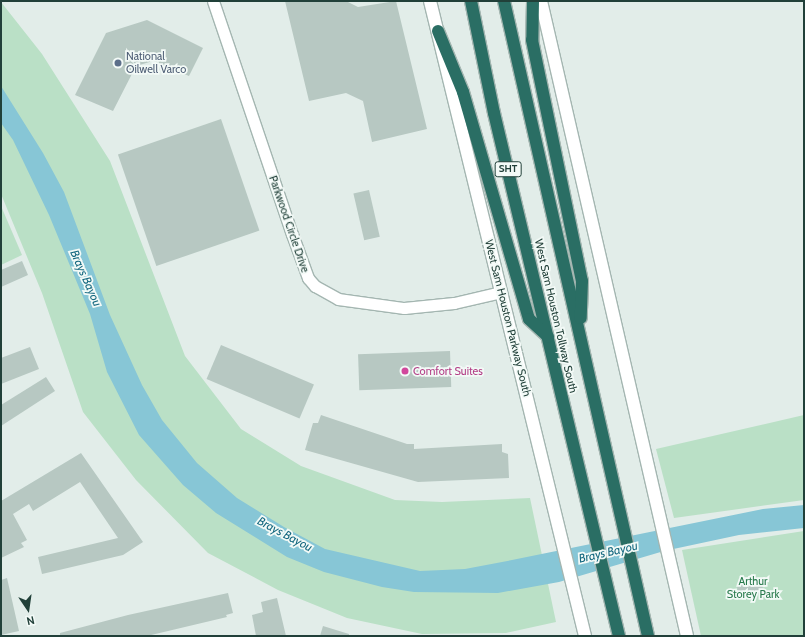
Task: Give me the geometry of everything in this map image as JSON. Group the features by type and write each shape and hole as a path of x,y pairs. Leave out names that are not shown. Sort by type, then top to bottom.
{"highway":[{"name":"West Sam Houston Tollway South","path":"471,1 493,107 619,636"},
{"name":"West Sam Houston Tollway South","path":"504,1 581,336 618,510 648,636"},
{"path":"533,1 532,40 582,281 581,336"},
{"path":"438,31 463,92 529,319 548,337"}],"main road":[{"name":"West Sam Houston Parkway South","path":"430,1 585,636"},
{"path":"541,1 687,636"}],"street":[{"name":"Parkwood Circle Drive","path":"213,1 292,234 308,278 315,286 338,299 404,308 454,303 501,292"}],"green space":[{"path":"1,2 42,54 110,161 185,356 241,429 301,466 395,500 442,502 530,498 556,622 506,633 422,634 347,618 278,590 208,553 136,480 83,412 42,293 1,194"},
{"path":"1,206 22,255 1,265"},
{"path":"804,415 804,500 674,518 656,449"},
{"name":"Arthur Storey Park","path":"804,531 804,636 701,636 682,550"}],"water":[{"name":"Brays Bayou","path":"1,86 43,153 64,192 110,315 142,385 162,420 197,463 237,498 284,527 325,549 420,571 465,569 763,509 804,505 804,528 739,535 664,551 559,582 498,593 414,592 382,587 324,572 287,557 216,513 183,485 139,435 107,372 90,314 49,215 13,140 1,123"}],"building":[{"path":"285,1 346,1 358,7 396,1 427,129 372,142 363,101 346,93 309,101"},
{"name":"National Oilwell Varco","path":"147,20 203,48 189,76 153,61 136,66 113,111 75,95 106,33"},
{"path":"221,119 259,231 156,266 118,154"},
{"path":"369,190 380,237 364,240 353,194"},
{"path":"22,261 28,275 1,287 1,270"},
{"path":"221,345 314,384 300,419 207,379"},
{"path":"30,347 39,369 1,384 1,358"},
{"name":"Comfort Suites","path":"450,351 451,387 359,390 358,354"},
{"path":"46,377 55,391 1,426 1,405"},
{"path":"321,415 407,444 414,444 414,449 502,444 502,452 508,454 509,478 418,482 305,450 313,423 318,423"},
{"path":"81,453 143,542 123,555 42,574 38,557 118,538 80,482 33,511 29,504 13,514 27,540 21,543 24,547 1,558 1,501"},
{"path":"7,578 19,631 1,635 1,580"},
{"path":"761,580 764,593 740,598 737,586"},
{"path":"228,593 233,613 226,615 227,617 147,636 60,636 60,633 128,615"},
{"path":"277,598 286,636 256,636 252,615 263,612 261,602"},
{"path":"323,626 349,634 349,636 320,636"}],"place":[{"name":"National Oilwell Varco","path":"118,63"},
{"name":"Comfort Suites","path":"405,371"}]}
